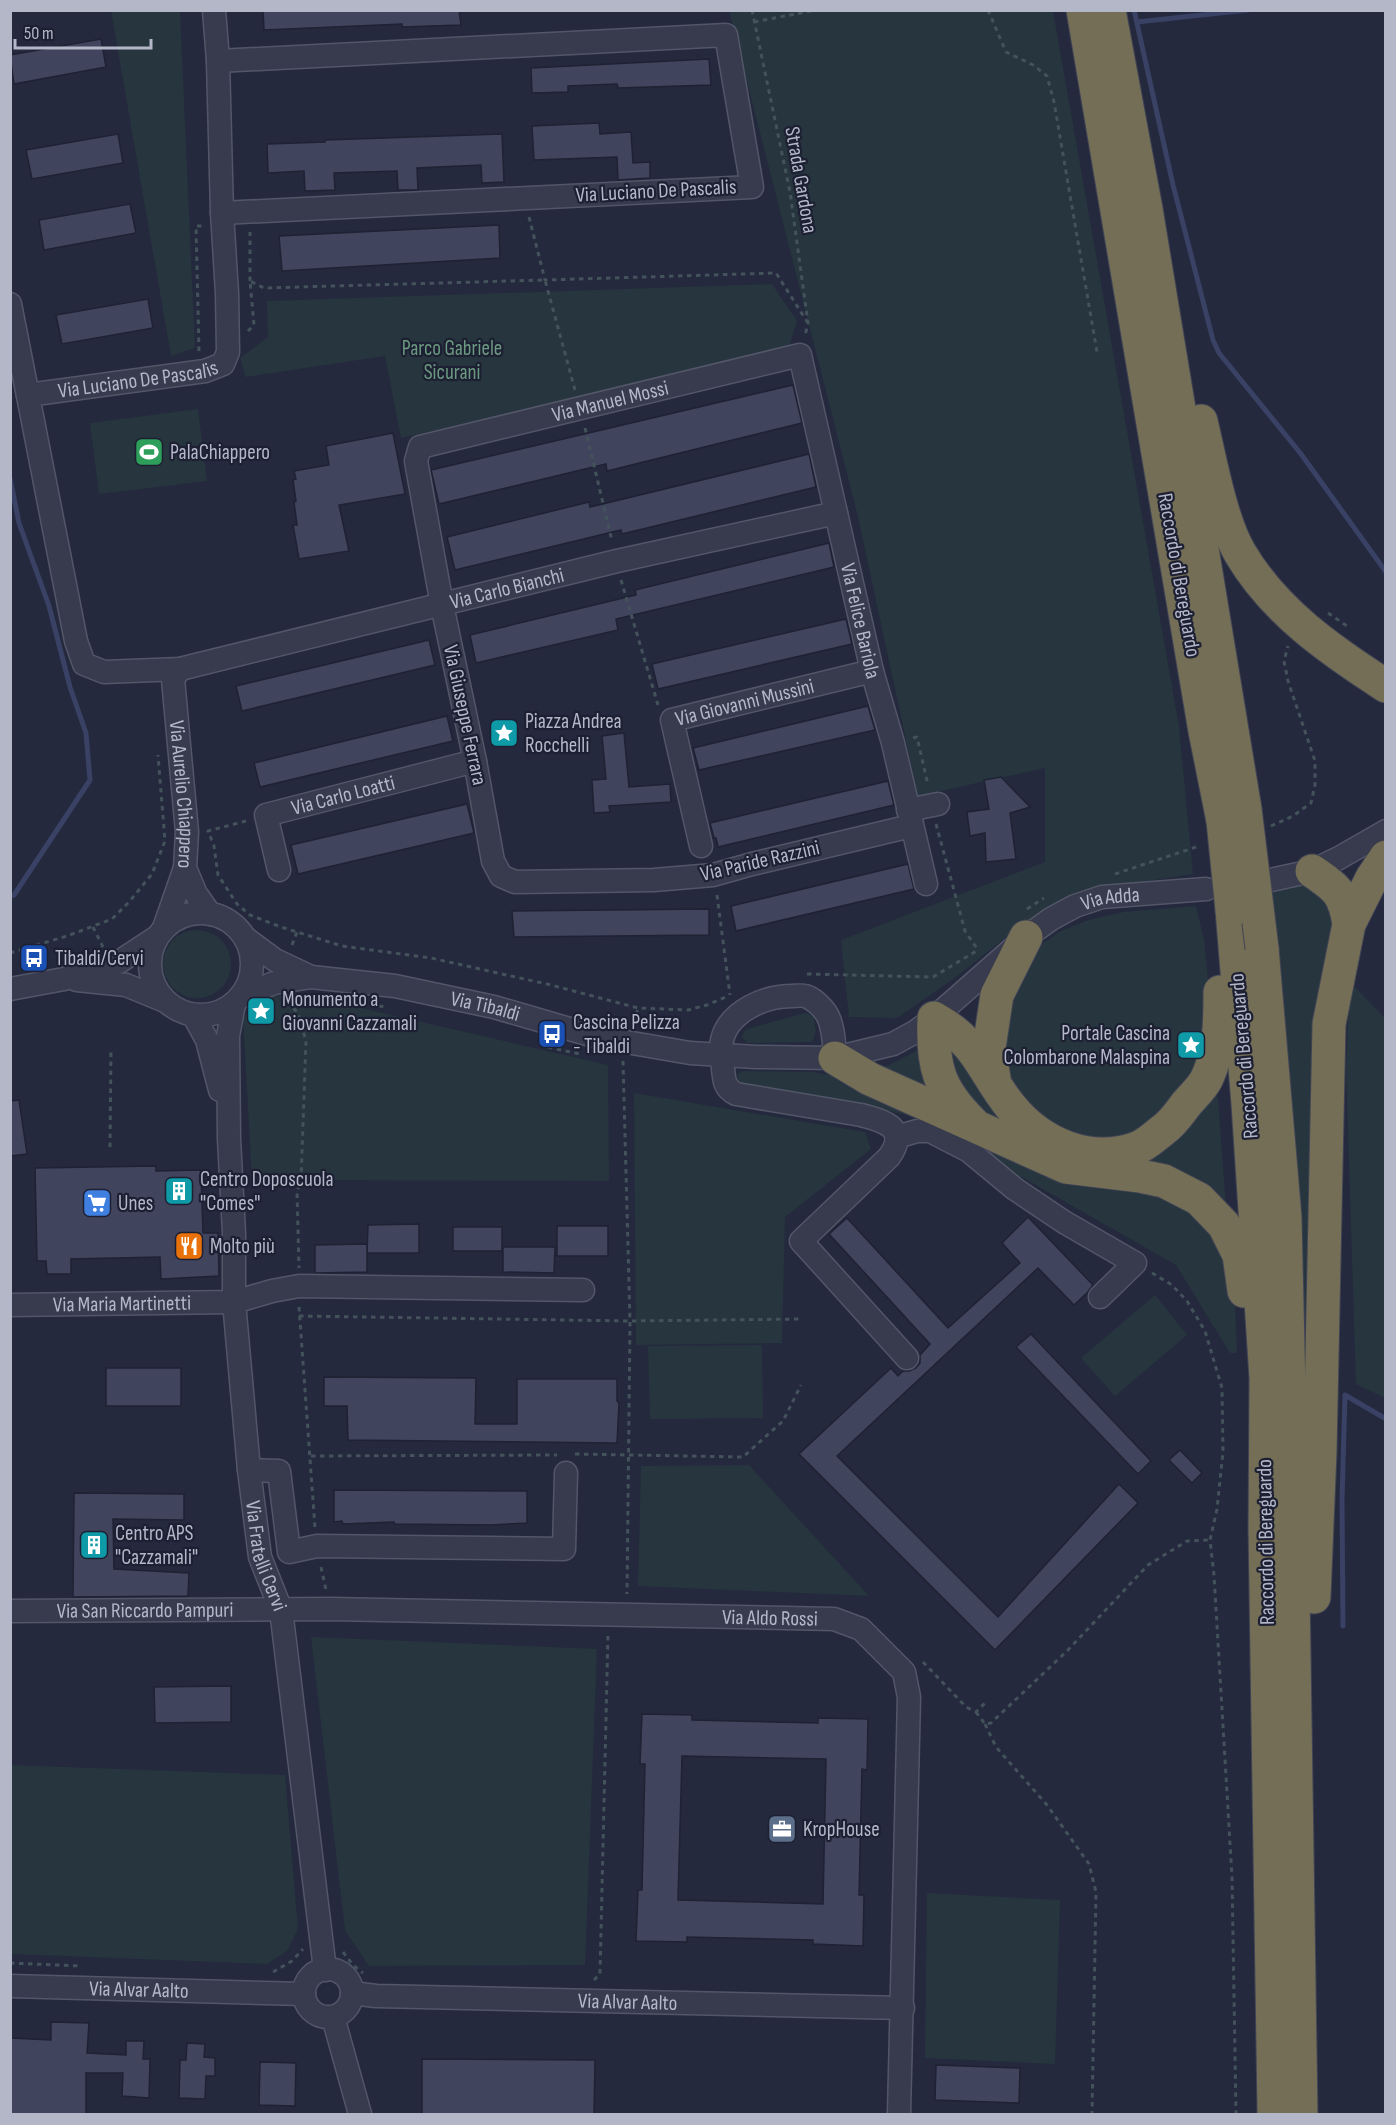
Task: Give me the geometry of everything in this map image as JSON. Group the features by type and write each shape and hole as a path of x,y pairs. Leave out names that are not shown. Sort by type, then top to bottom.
{"highway":[{"name":"Raccordo di Bereguardo","path":"1083,10 1205,731 1228,826 1262,948 1285,1217 1301,2115"},
{"name":"Raccordo di Bereguardo","path":"1109,10 1146,208 1228,826 1219,903 1264,1327 1266,1378 1265,1529 1274,2115"},
{"path":"1146,208 1225,516 1239,552 1264,588 1310,633 1386,686"},
{"path":"1298,1859 1312,1644 1320,1452 1329,1024 1349,924 1371,878 1386,856"},
{"path":"1312,871 1337,890 1346,905 1349,924"},
{"path":"981,1130 948,1095 938,1074 933,1049 934,1018 966,1041 1010,1106 1029,1127 1061,1146 1098,1155 1138,1148 1168,1126 1207,1079 1220,1037 1219,903"},
{"path":"995,1083 989,1048 997,995 1024,925"},
{"path":"835,1058 870,1078 1066,1167 1164,1181 1199,1199 1224,1225 1239,1255 1250,1332 1265,1529"}],"street":[{"name":"Via Luciano De Pascalis","path":"10,304 28,395 205,371 223,364 228,352 227,293 216,219 218,61 214,10"},
{"name":"Via Luciano De Pascalis","path":"216,219 524,198 752,187 726,35 218,61"},
{"name":"Via Manuel Mossi","path":"420,447 800,356"},
{"name":"Via Felice Bariola","path":"800,356 872,671 893,743 926,884"},
{"name":"Via Carlo Bianchi","path":"28,395 76,641 84,664 104,672 180,669 617,561 836,513"},
{"name":"Via Giuseppe Ferrara","path":"420,447 416,462 442,605 475,760 493,861 501,876"},
{"name":"Via Aurelio Chiappero","path":"180,669 173,680 187,832 185,868 196,894 210,914"},
{"name":"Via Giovanni Mussini","path":"701,846 672,720 872,671"},
{"name":"Via Carlo Loatti","path":"279,870 266,815 475,760"},
{"name":"Via Paride Razzini","path":"501,876 515,882 654,880 713,875 909,818 935,804"},
{"path":"1266,880 1312,871 1386,831"},
{"path":"165,1001 155,987 150,970 150,953 161,933 185,868"},
{"name":"Via Adda","path":"934,1018 1024,925 1051,919 1075,906 1102,897 1219,903"},
{"path":"10,989 64,979 119,962 161,933 171,922 189,914 210,914 230,922 245,938 252,967 251,978 238,1000 215,1014 194,1016 178,1011 165,1001 126,985 64,979"},
{"name":"Via Tibaldi","path":"245,938 275,960 311,978"},
{"name":"Via Tibaldi","path":"238,1000 273,983 311,978 395,986 494,1006 597,1037 690,1053 835,1058 893,1044 934,1018"},
{"path":"835,1058 828,1015 819,1004 805,996 786,996 747,1008 735,1017 722,1040 724,1084 736,1095 877,1119 891,1125 897,1137 896,1148 889,1158 801,1241 907,1358"},
{"name":"Via Fratelli Cervi","path":"238,1000 228,1036 229,1138 234,1233 234,1302 249,1470 260,1557 281,1610 325,1970"},
{"name":"Via Fratelli Cervi","path":"194,1016 207,1040 217,1074 229,1138"},
{"path":"897,1137 917,1131 930,1131 969,1151 1015,1189 1064,1222 1135,1263 1100,1297"},
{"name":"Via Maria Martinetti","path":"10,1305 234,1302 299,1286 583,1290"},
{"path":"249,1470 279,1471 288,1551 316,1546 564,1549 564,1461"},
{"name":"Via Aldo Rossi","path":"281,1610 331,1609 834,1619 861,1629 904,1672 909,1696 899,2115"},
{"name":"Via San Riccardo Pampuri","path":"10,1611 281,1610"},
{"path":"325,1970 333,1970 346,1978 352,1993 346,2008 333,2017 319,2016 313,2012 305,2001 304,1994 308,1981 318,1971 325,1970"},
{"name":"Via Alvar Aalto","path":"10,1986 304,1994"},
{"name":"Via Alvar Aalto","path":"352,1993 376,1996 903,2008"},
{"path":"333,2017 360,2115"}],"path":[{"name":"Strada Gardona","path":"752,10 789,192 808,323 800,356"},
{"path":"754,22 816,10"},
{"path":"988,10 1006,52 1033,65 1047,76 1054,102 1097,352"},
{"path":"524,198 577,399"},
{"path":"198,356 200,345 196,226 216,219"},
{"path":"228,352 254,325 250,281 250,225"},
{"path":"250,281 264,288 776,273 808,323"},
{"path":"584,425 612,541"},
{"path":"620,573 657,704 667,711"},
{"path":"1105,877 1138,868 1228,826 1293,816 1311,803 1315,785 1315,761 1288,681 1284,661 1290,638"},
{"path":"893,743 916,737 935,804 965,931 978,950"},
{"path":"10,953 112,920 152,874 165,841 157,747"},
{"path":"266,815 208,831 214,846 218,875 237,904 250,915 342,946 431,958 551,985 638,1008 688,1010 707,1005 739,991"},
{"path":"716,888 730,995"},
{"path":"1024,925 1037,901 1046,897"},
{"path":"93,927 106,953"},
{"path":"802,974 933,977 985,944"},
{"path":"284,999 298,1013 306,1041 301,1180 297,1192 299,1316 316,1546 331,1609"},
{"path":"363,1004 391,1007"},
{"path":"110,1147 111,1050"},
{"path":"623,1058 630,1321 627,1596"},
{"path":"1135,1263 1172,1285 1187,1301 1204,1331 1222,1388 1223,1452 1217,1509 1210,1540 1232,1877 1236,2115"},
{"path":"299,1316 630,1321 801,1319"},
{"path":"311,1456 564,1461 628,1454 743,1457 783,1422 801,1385"},
{"path":"985,1724 991,1723 1068,1650 1148,1565 1187,1541 1210,1540"},
{"path":"588,1981 592,1981 600,1974 608,1615"},
{"path":"976,1712 985,1724 996,1747 1047,1805 1089,1864 1096,1893 1092,2115"},
{"path":"270,1973 292,1962 306,1945 336,1941 353,1965 363,1974"},
{"path":"10,1963 81,1966"}],"green space":[{"path":"111,11 180,11 195,348 171,356"},
{"path":"729,11 1053,11 1179,726 1193,874 1077,892 1020,926 956,977 897,1018 849,1017 841,940 1045,862 1045,768 918,796 858,517"},
{"name":"Parco Gabriele Sicurani","path":"772,284 797,321 788,350 401,438 385,356 246,377 240,358 268,337 267,301"},
{"name":"PalaChiappero","path":"198,409 207,481 99,494 90,423"},
{"path":"1312,882 1334,912 1310,1352 1302,1352 1272,892"},
{"path":"1196,906 1204,939 1213,1029 1199,1074 1134,1138 1061,1138 1003,1082 1001,1006 1035,949 1059,932 1088,920 1123,912"},
{"path":"197,930 210,933 221,940 228,951 231,964 228,977 221,988 210,995 197,998 184,995 173,988 166,977 163,964 166,951 173,940 184,933"},
{"path":"1350,982 1385,1018 1385,1398 1356,1384 1346,1069"},
{"path":"305,995 608,1065 609,1181 252,1180 243,1018 261,996"},
{"path":"804,1013 814,1018 816,1032 812,1042 747,1043 742,1037 747,1029"},
{"path":"944,1038 987,1100 1016,1135 958,1094"},
{"path":"920,1049 934,1093 873,1069 887,1066"},
{"path":"743,1071 813,1072 836,1076 1059,1178 1087,1186 1141,1187 1191,1210 1209,1230 1231,1269 1237,1353 1230,1353 1176,1265 992,1160 951,1132 906,1115 864,1105 749,1092 738,1083 737,1074"},
{"path":"634,1093 865,1132 871,1149 785,1217 782,1343 636,1345"},
{"path":"1215,1095 1218,1098 1226,1207 1134,1159"},
{"path":"1155,1295 1187,1335 1115,1396 1081,1358"},
{"path":"762,1345 763,1418 650,1419 648,1346"},
{"path":"749,1465 869,1596 638,1586 641,1466"},
{"path":"311,1637 597,1649 585,1965 369,1966 345,1930"},
{"path":"11,1765 285,1775 298,1929 287,1951 267,1964 11,1954"},
{"path":"927,1893 1060,1900 1055,2064 925,2058"}],"building":[{"path":"263,10 459,10 461,25 402,27 402,24 264,30"},
{"path":"101,39 106,67 14,84 10,55"},
{"path":"709,59 711,85 618,88 617,84 568,86 568,92 532,93 531,68"},
{"path":"599,123 600,134 631,132 633,163 650,162 650,178 618,180 617,157 534,160 532,126"},
{"path":"118,134 123,163 32,179 26,150"},
{"path":"502,134 504,182 482,183 481,165 417,168 418,190 398,190 397,171 334,173 335,190 305,191 304,171 268,173 267,144"},
{"path":"130,204 136,233 44,250 39,220"},
{"path":"499,225 500,258 282,271 279,236"},
{"path":"148,299 153,328 62,344 56,315"},
{"path":"793,385 802,423 607,471 606,464 439,504 431,470"},
{"path":"393,433 405,494 339,505 349,551 299,559 293,525 297,525 294,471 329,465 326,446"},
{"path":"809,454 816,487 622,534 621,530 455,570 447,537 589,502 590,507"},
{"path":"829,543 834,567 616,619 618,630 476,663 470,635 636,595 635,590"},
{"path":"846,619 852,644 658,689 652,664"},
{"path":"429,640 435,665 242,711 236,686"},
{"path":"868,706 875,730 699,770 693,748"},
{"path":"447,716 453,741 260,787 254,763"},
{"path":"624,733 629,787 670,784 671,802 609,806 610,812 594,813 592,780 606,779 602,736"},
{"path":"1001,777 1030,807 1010,813 1016,859 986,862 985,833 970,836 967,812 989,809 984,780"},
{"path":"888,781 894,805 718,847 716,838 714,838 710,823"},
{"path":"467,804 474,833 298,874 291,845"},
{"path":"908,864 914,889 736,931 731,906"},
{"path":"709,909 709,935 514,937 512,911"},
{"path":"19,1100 27,1154 10,1156 10,1101"},
{"name":"Unes","path":"156,1166 156,1171 201,1170 203,1233 218,1233 219,1276 161,1279 160,1257 71,1259 71,1274 47,1274 46,1261 37,1261 35,1168"},
{"path":"1028,1217 1093,1285 1087,1293 1074,1305 1038,1268 837,1456 998,1617 1119,1484 1138,1503 995,1650 799,1454 891,1368 898,1376 903,1371 916,1368 920,1363 920,1355 930,1344 829,1234 847,1218 948,1328 1020,1263 1002,1243"},
{"path":"419,1224 419,1253 367,1253 368,1225"},
{"path":"557,1226 608,1226 608,1256 557,1256"},
{"path":"453,1227 502,1227 502,1251 453,1251"},
{"path":"367,1244 367,1272 315,1273 315,1245"},
{"path":"503,1247 555,1247 554,1273 503,1272"},
{"path":"1031,1334 1151,1461 1138,1474 1016,1347"},
{"path":"106,1368 181,1368 181,1406 106,1406"},
{"path":"324,1377 476,1378 475,1424 517,1424 517,1379 617,1379 617,1401 619,1403 617,1443 348,1440 347,1406 324,1406"},
{"path":"1180,1450 1202,1473 1192,1483 1169,1460"},
{"path":"334,1490 527,1491 527,1523 491,1525 395,1524 394,1522 343,1524 342,1521 334,1522"},
{"name":"Centro APS \"Cazzamali\"","path":"74,1493 184,1494 184,1520 113,1519 114,1569 189,1573 188,1596 73,1597"},
{"path":"231,1686 231,1722 155,1723 154,1687"},
{"path":"642,1714 692,1715 692,1720 818,1723 818,1718 868,1719 867,1770 862,1769 859,1895 864,1895 863,1946 813,1944 813,1940 687,1937 687,1942 636,1941 638,1890 642,1890 645,1764 640,1764","holes":["682,1756 826,1759 823,1904 678,1900"]},
{"path":"51,2022 89,2023 87,2053 126,2055 126,2041 144,2041 143,2059 150,2059 149,2098 122,2096 123,2073 86,2073 86,2115 10,2115 10,2038 51,2040"},
{"path":"187,2043 205,2044 204,2057 215,2058 215,2076 206,2076 205,2099 179,2098 180,2060 186,2060"},
{"path":"422,2059 595,2060 594,2115 422,2115"},
{"path":"260,2062 296,2063 295,2106 259,2105"},
{"path":"936,2065 1020,2068 1019,2103 935,2100"}],"waterway":[{"path":"1134,10 1173,185 1213,340 1219,353 1301,454 1386,572"},
{"path":"1137,22 1248,10"},
{"path":"10,478 19,523 49,606 70,687 86,733 90,780 14,895 10,896"},
{"path":"1343,1626 1342,1500 1345,1395 1386,1419"}],"place":[{"name":"PalaChiappero","path":"149,452"},
{"name":"Piazza Andrea Rocchelli","path":"504,733"},
{"name":"Tibaldi/Cervi","path":"34,958"},
{"name":"Monumento a Giovanni Cazzamali","path":"261,1011"},
{"name":"Cascina Pelizza - Tibaldi","path":"552,1034"},
{"name":"Portale Cascina Colombarone Malaspina","path":"1191,1045"},
{"name":"Centro Doposcuola \"Comes\"","path":"179,1191"},
{"name":"Unes","path":"97,1203"},
{"name":"Molto più","path":"189,1246"},
{"name":"Centro APS \"Cazzamali\"","path":"94,1545"},
{"name":"KropHouse","path":"782,1829"}]}
